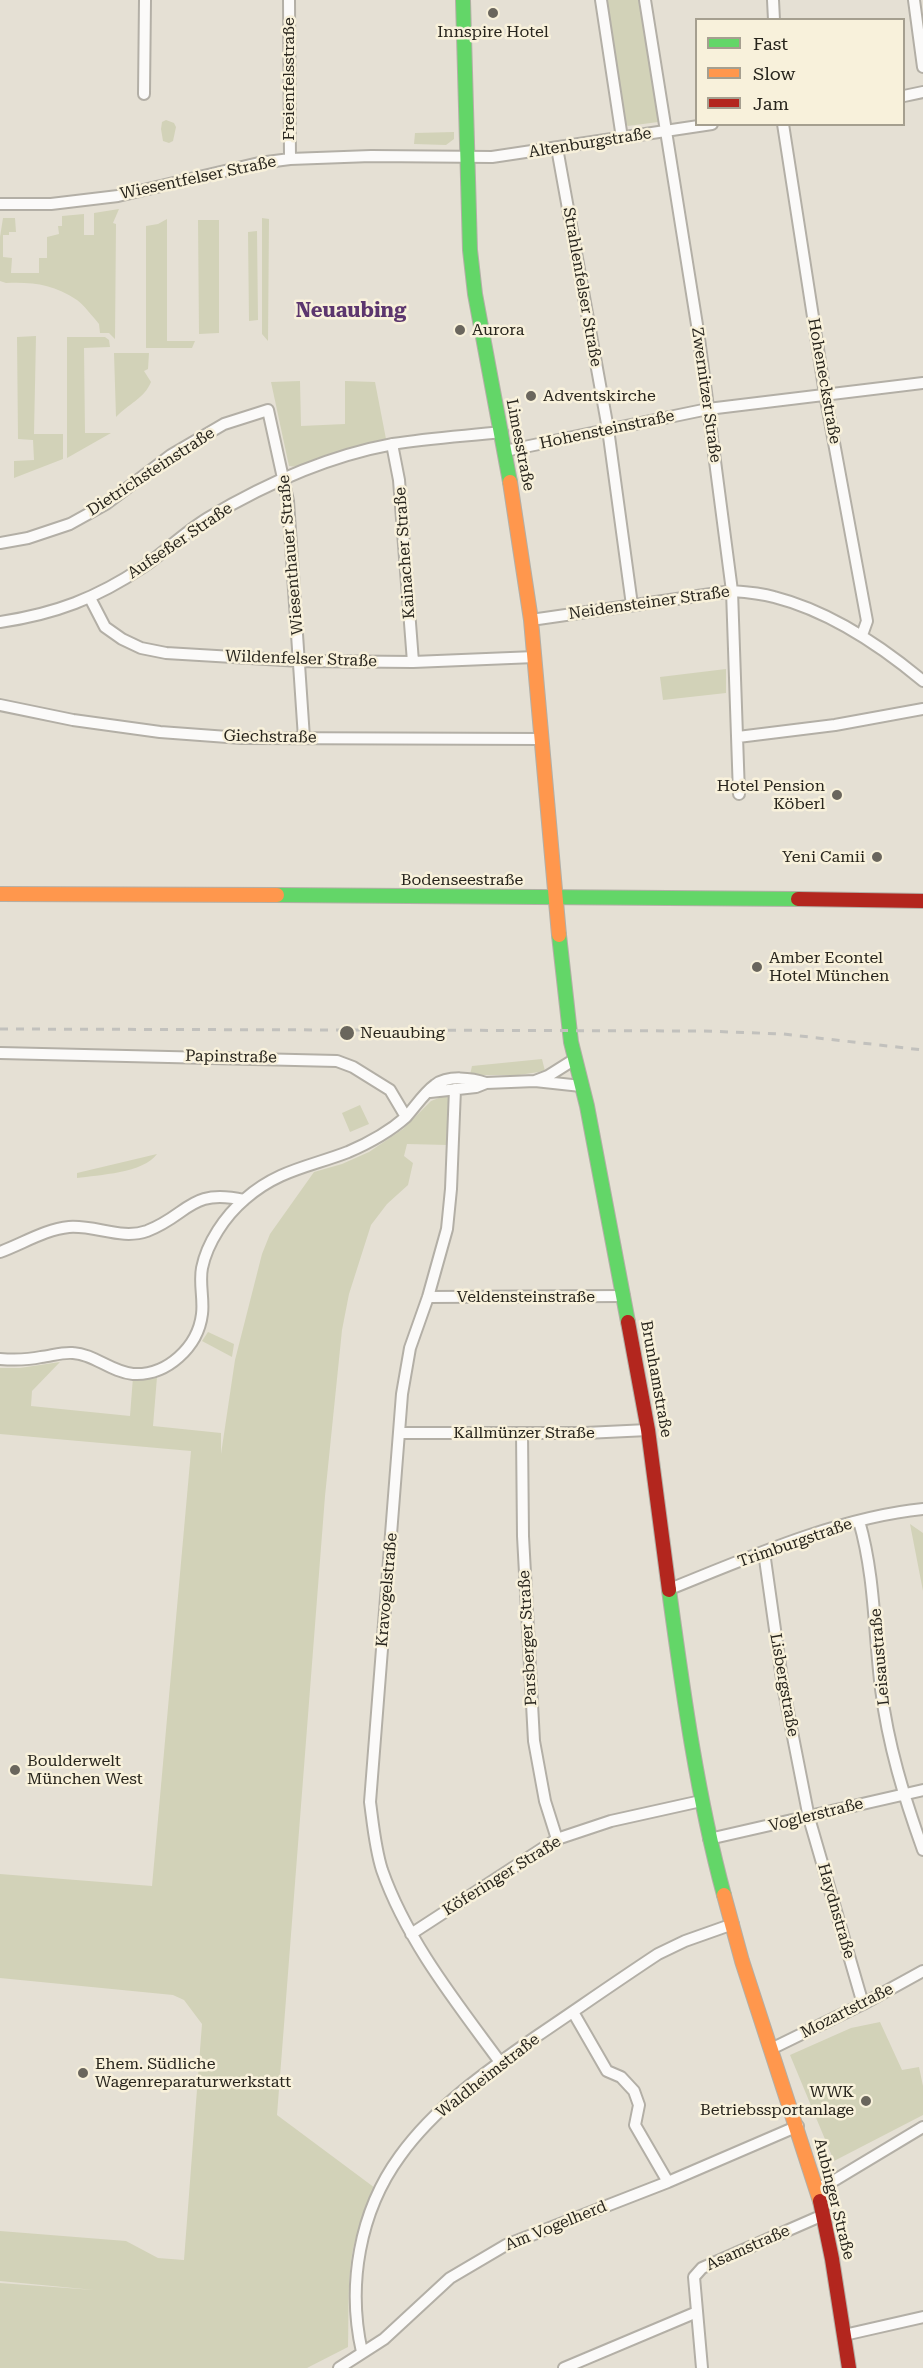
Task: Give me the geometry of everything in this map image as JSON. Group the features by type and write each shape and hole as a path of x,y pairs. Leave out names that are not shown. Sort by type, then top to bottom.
{"street":[{"path":"144,94 145,0"},
{"name":"Freienfelsstraße","path":"289,0 290,159"},
{"name":"Limesstraße","path":"463,0 470,250 475,294 505,451 536,657 555,896"},
{"path":"600,0 622,138"},
{"name":"Zwernitzer Straße","path":"645,0 664,132 698,331 732,591 739,794"},
{"path":"773,0 774,18"},
{"path":"914,0 923,67"},
{"path":"905,96 923,92"},
{"name":"Altenburgstraße","path":"469,157 492,157 700,126"},
{"name":"Hoheneckstraße","path":"783,126 825,394 867,621 862,635"},
{"name":"Strahlenfelser Straße","path":"557,148 608,429 632,605"},
{"name":"Wiesentfelser Straße","path":"0,204 51,204 118,196 290,159 371,156 469,157"},
{"name":"Hohensteinstraße","path":"505,451 708,410 923,383"},
{"name":"Wiesenthauer Straße","path":"268,410 285,478 288,501 304,738"},
{"name":"Dietrichsteinstraße","path":"0,543 28,538 70,524 106,504 171,455 224,424 268,410"},
{"name":"Aufseßer Straße","path":"0,622 38,617 90,598 142,567 207,519 285,478 337,458 393,444 501,432"},
{"name":"Kainacher Straße","path":"393,444 399,480 413,662"},
{"name":"Neidensteiner Straße","path":"531,620 732,591 775,597 825,616 862,635 923,681"},
{"name":"Wildenfelser Straße","path":"90,598 105,627 141,648 166,653 300,661 413,662 536,657"},
{"name":"Giechstraße","path":"0,705 73,720 160,732 241,738 542,739"},
{"path":"738,737 835,725 923,709"},
{"name":"Bodenseestraße","path":"0,894 555,896 923,901"},
{"name":"Brunhamstraße","path":"555,896 571,1042 587,1106 648,1430 683,1692 701,1801 717,1869"},
{"name":"Papinstraße","path":"0,1053 337,1061 352,1067 390,1090 406,1117"},
{"path":"535,1081 548,1076 575,1059"},
{"path":"0,1359 19,1360 73,1353 133,1374 152,1371 169,1364 186,1351 197,1335 202,1314 202,1268 208,1251 228,1217 244,1200 274,1178 349,1151 390,1131 438,1083 446,1080 477,1079 486,1083"},
{"path":"429,1092 476,1087 486,1083 535,1081 581,1086"},
{"name":"Kravogelstraße","path":"455,1089 447,1228 428,1297 410,1348 402,1394 370,1802 375,1843 382,1868 411,1934 462,2011 501,2062"},
{"path":"0,1252 51,1231 67,1227 91,1228 118,1234 139,1233 166,1221 191,1203 204,1199 231,1197 244,1200"},
{"name":"Veldensteinstraße","path":"428,1297 624,1296"},
{"name":"Kallmünzer Straße","path":"400,1433 618,1433 648,1430"},
{"name":"Parsberger Straße","path":"522,1433 523,1536 534,1741 545,1801 557,1839"},
{"name":"Trimburgstraße","path":"670,1589 764,1552 859,1521 892,1512 923,1509"},
{"name":"Leisaustraße","path":"859,1521 875,1601 881,1689 889,1737 903,1793 923,1850"},
{"name":"Lisbergstraße","path":"764,1552 783,1686 809,1818"},
{"name":"Voglerstraße","path":"709,1839 809,1818 903,1793 923,1790"},
{"name":"Köferinger Straße","path":"411,1934 557,1839 611,1821 701,1801"},
{"name":"Haydnstraße","path":"809,1818 863,2004"},
{"name":"Aubinger Straße","path":"717,1869 742,1961 817,2188 832,2259 849,2368"},
{"name":"Waldheimstraße","path":"362,2352 357,2333 354,2288 360,2252 368,2218 399,2157 450,2102 501,2062 658,1954 684,1941 733,1924"},
{"name":"Mozartstraße","path":"771,2049 863,2004 923,1971"},
{"path":"573,2012 607,2071 621,2077 634,2091 639,2105 635,2125 668,2182"},
{"name":"Am Vogelherd","path":"339,2368 384,2339 450,2278 506,2245 668,2182 798,2126"},
{"path":"817,2188 830,2183 923,2127"},
{"name":"Asamstraße","path":"702,2368 694,2277 702,2268 823,2215"},
{"path":"564,2368 697,2312"},
{"path":"844,2335 923,2317"}],"green space":[{"path":"606,0 641,0 658,122 628,126 624,123"},
{"path":"166,120 174,123 176,127 173,141 169,143 163,141 161,129 162,122"},
{"path":"454,132 454,139 446,145 414,144 415,133"},
{"path":"119,209 113,223 116,224 115,339 109,333 100,333 99,324 82,304 60,290 43,285 0,281 0,237 3,218 15,218 16,232 3,235 3,257 12,258 11,273 39,273 39,258 47,258 47,237 59,234 58,226 62,226 62,216 84,214 84,235 94,235 94,213"},
{"path":"262,218 269,219 268,341 262,334"},
{"path":"167,219 167,341 195,341 192,348 146,348 146,226 158,224"},
{"path":"198,220 219,220 219,333 199,334"},
{"path":"257,231 258,320 249,321 248,232"},
{"path":"36,336 34,434 63,434 63,459 14,478 14,461 34,460 33,440 18,439 17,337"},
{"path":"67,337 105,337 109,340 110,347 84,348 85,433 111,433 67,458"},
{"path":"114,353 149,353 148,369 144,371 151,382 140,397 116,417"},
{"path":"300,381 301,426 345,424 345,381 375,382 386,439 332,453 297,467 289,466 271,382"},
{"path":"726,669 726,693 663,700 660,677"},
{"path":"542,1059 545,1071 519,1075 470,1075 472,1066"},
{"path":"449,1094 448,1145 407,1144 404,1156 413,1163 408,1185 387,1204 371,1225 349,1294 342,1330 325,1496 277,2115 375,2188 353,2249 349,2286 348,2347 307,2368 0,2368 0,2283 94,2290 0,2281 0,2231 126,2241 158,2258 184,2260 202,2024 184,2000 173,1995 0,1978 0,1874 152,1886 191,1451 0,1434 0,1368 20,1368 60,1362 32,1391 31,1406 130,1416 133,1377 157,1377 153,1426 221,1433 221,1454 235,1360 262,1254 270,1234 314,1172 342,1164 369,1152 403,1129 431,1101"},
{"path":"360,1105 369,1124 350,1132 342,1113"},
{"path":"157,1154 151,1160 132,1169 77,1178 77,1173"},
{"path":"208,1332 234,1344 232,1357 202,1341"},
{"path":"910,1524 923,1533 923,1591"},
{"name":"WWK Betriebssportanlage","path":"880,2022 902,2070 919,2067 923,2086 923,2115 834,2161 790,2055 851,2028"}],"railway":[{"path":"0,1029 704,1031 783,1034 923,1050"}],"traffic: fast":[{"path":"463,0 470,250 475,294 510,482"},
{"path":"277,895 798,899"},
{"path":"559,935 571,1042 587,1106 628,1322"},
{"path":"669,1590 698,1781 724,1895"}],"traffic: slow":[{"path":"510,482 531,620 559,935"},
{"path":"0,894 277,895"},
{"path":"724,1895 742,1961 820,2201"}],"traffic: jam":[{"path":"798,899 923,901"},
{"path":"628,1322 648,1430 669,1590"},
{"path":"820,2201 832,2259 849,2368"}],"place":[{"name":"Innspire Hotel","path":"493,13"},
{"name":"Aurora","path":"460,330"},
{"name":"Adventskirche","path":"531,396"},
{"name":"Hotel Pension Köberl","path":"837,795"},
{"name":"Yeni Camii","path":"877,857"},
{"name":"Amber Econtel Hotel München","path":"757,967"},
{"name":"Neuaubing","path":"347,1033"},
{"name":"Boulderwelt München West","path":"15,1770"},
{"name":"Ehem. Südliche Wagenreparaturwerkstatt","path":"83,2073"},
{"name":"WWK Betriebssportanlage","path":"866,2101"}],"district":[{"name":"Neuaubing","path":"351,311"}]}
